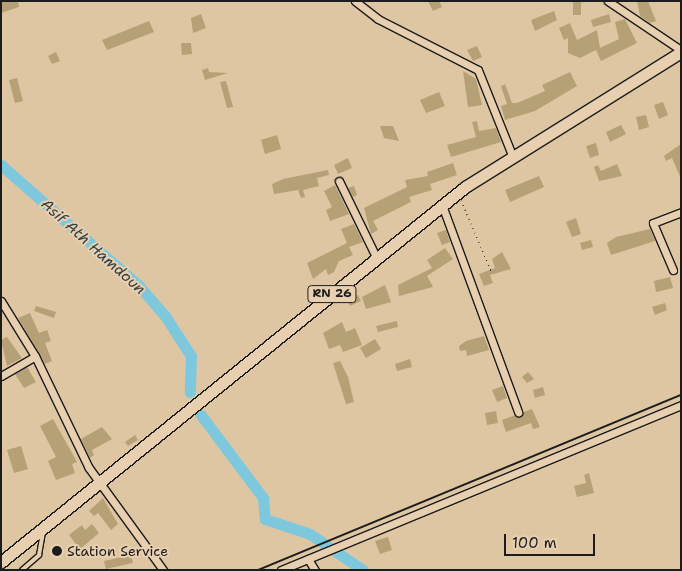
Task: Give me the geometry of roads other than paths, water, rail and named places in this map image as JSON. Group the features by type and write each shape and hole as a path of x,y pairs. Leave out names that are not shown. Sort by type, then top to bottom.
{"main road":[{"name":"RN 26","path":"1,562 458,192 512,155 681,51"}],"street":[{"path":"355,1 378,19 478,70 512,155"},
{"path":"608,1 681,51"},
{"path":"338,181 376,257"},
{"path":"442,205 518,412"},
{"path":"672,270 654,223 681,212"},
{"path":"1,301 35,356 72,437 100,481 163,570"},
{"path":"1,376 35,356"},
{"path":"280,570 681,405"},
{"path":"308,559 315,570"}],"lane":[{"path":"22,570 40,555 44,527"}],"waterway":[{"name":"Asif Ath Hamdoun","path":"1,165 139,286 165,316 191,356 190,392"},
{"name":"Asif Ath Hamdoun","path":"201,415 263,498 265,519 310,534 363,570"}],"railway":[{"path":"258,570 681,395"}],"place":[{"name":"Station Service","path":"57,551"}]}
